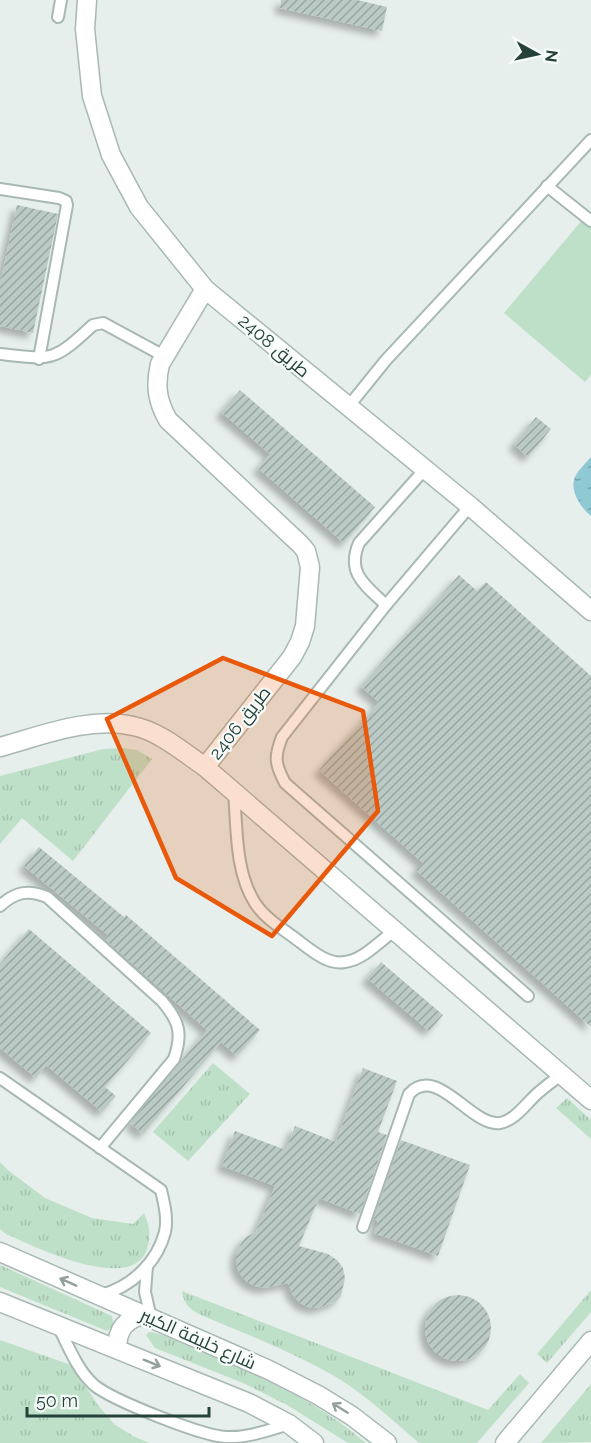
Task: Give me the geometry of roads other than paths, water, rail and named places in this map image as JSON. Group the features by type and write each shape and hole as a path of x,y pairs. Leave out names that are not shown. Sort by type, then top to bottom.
{"street":[{"name":"طريق 2408","path":"87,0 85,29 92,96 111,155 139,207 205,289 470,506 591,611"},
{"name":"طريق 2406","path":"205,289 164,356 156,378 160,407 168,420 300,544 306,551 310,567 305,626 300,642 292,657 206,767 591,1100"},
{"path":"0,747 74,728 114,724 134,726 163,739 206,767"},
{"name":"شارع خليفة الكبير","path":"0,1252 269,1370 318,1395 352,1416 387,1443"},
{"path":"0,1302 249,1403 290,1424 314,1443"},
{"path":"117,1349 120,1329 127,1322 148,1317"},
{"path":"505,1443 591,1341"}],"lane":[{"path":"58,17 61,0"},
{"path":"348,407 386,360 591,140"},
{"path":"547,186 591,221"},
{"path":"0,189 59,198 66,201 68,206 39,359"},
{"path":"0,354 39,359 57,355 93,324 98,323 109,326 164,356"},
{"path":"386,605 358,576 354,565 355,553 359,543 424,469"},
{"path":"470,506 386,605 282,737 276,752 278,768 285,783 528,996"},
{"path":"234,792 242,871 255,903 266,916 314,953 343,963 356,959 394,931"},
{"path":"0,906 11,896 22,892 35,892 46,897 162,1001 172,1012 179,1027 179,1044 174,1059 100,1148"},
{"path":"363,1227 408,1094 413,1089 419,1085 433,1085 487,1120 500,1124 513,1117 540,1090 561,1075"},
{"path":"0,1078 161,1190 166,1214 165,1232 158,1248 137,1277 125,1286 98,1296"},
{"path":"147,1266 145,1293 148,1317"},
{"path":"58,1326 84,1375 95,1386 112,1396 196,1431 213,1435 246,1436 290,1424"}],"water":[{"path":"591,457 591,516 577,498 574,482 578,472"}]}
